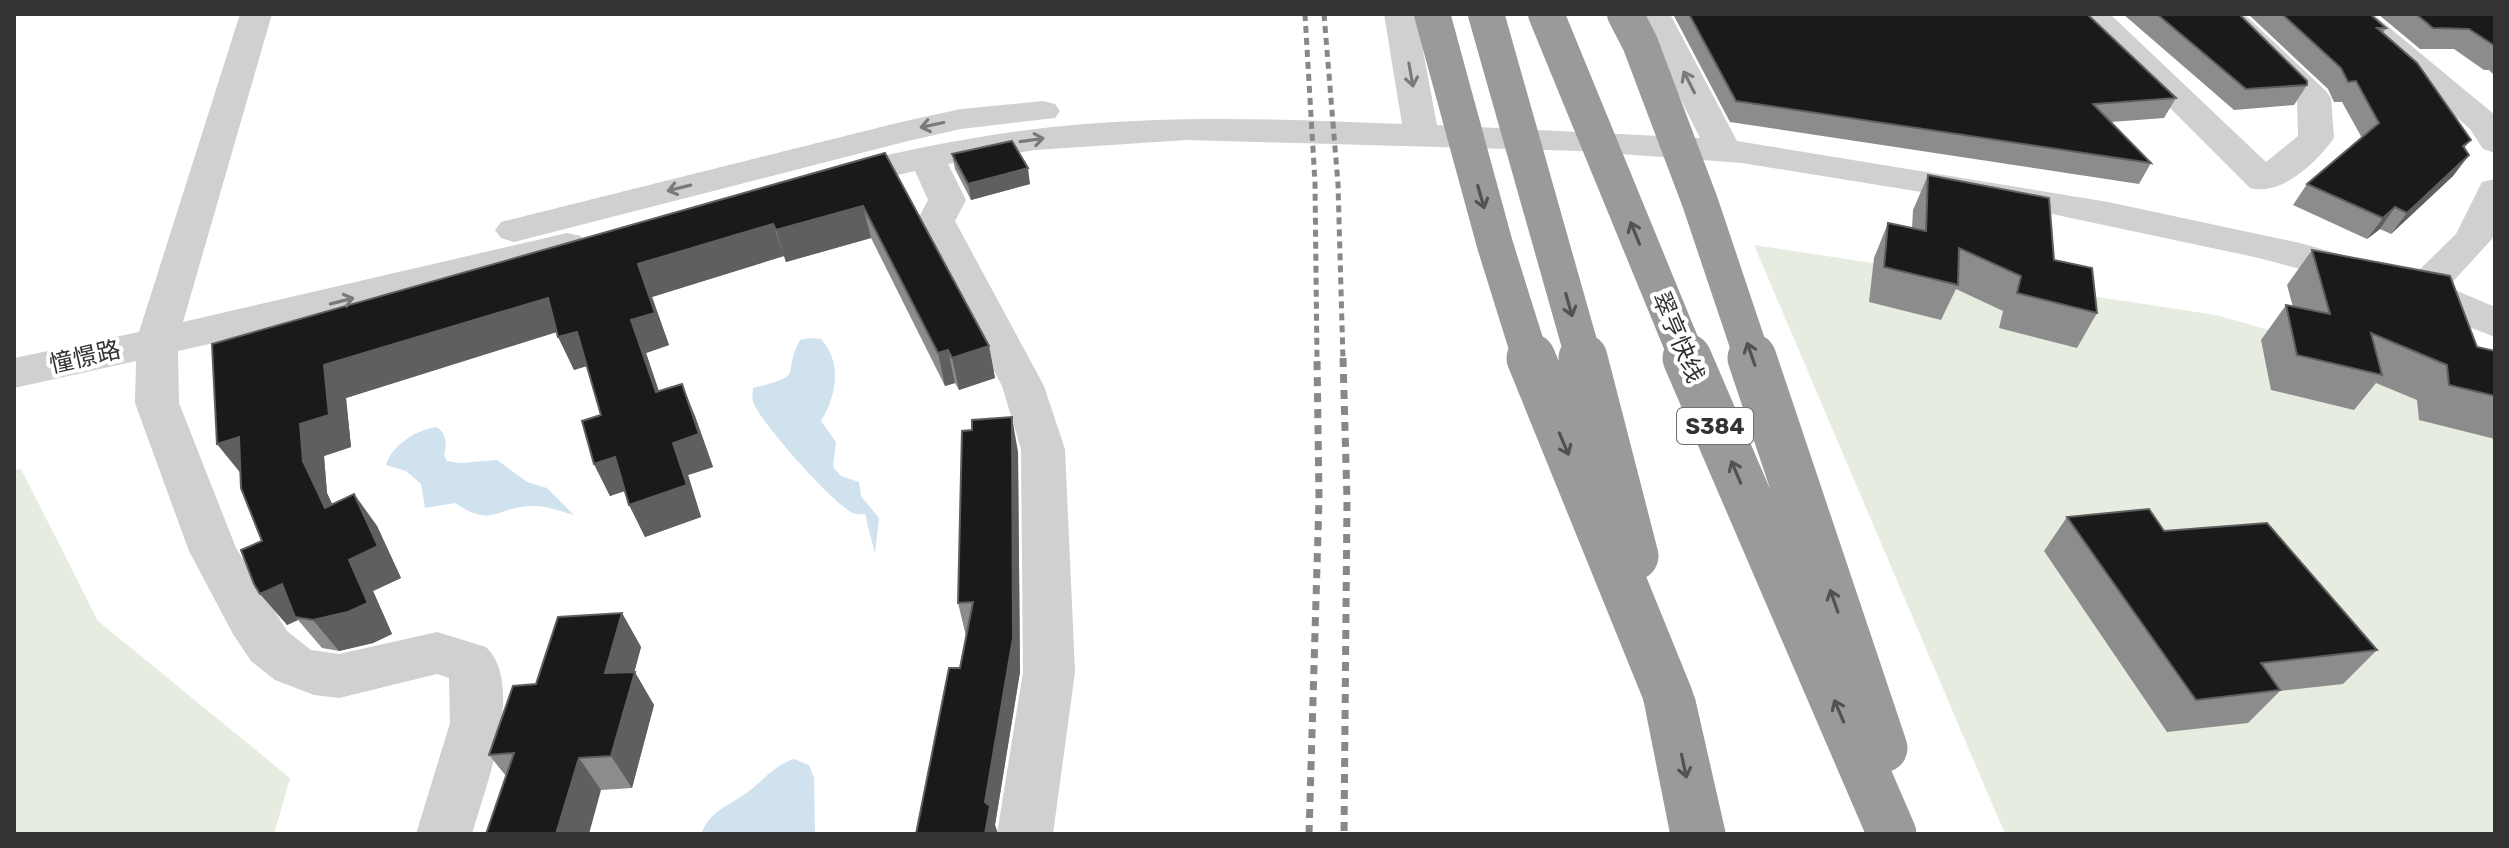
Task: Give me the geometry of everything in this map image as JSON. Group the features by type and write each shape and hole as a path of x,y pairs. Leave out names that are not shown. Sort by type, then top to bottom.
{"highway":[{"path":"1432,14 1495,245 1538,382 1669,698"},
{"path":"1486,14 1593,392 1669,698 1698,834"},
{"name":"翠亨快线","path":"1546,14 1685,354 1892,834"},
{"path":"1625,14 1640,43 1700,202 1912,834"}],"street":[{"path":"256,14 157,341 157,403 213,551 269,646 293,665 314,673 339,676 437,653 468,662 474,668 477,723 444,834"},
{"path":"1400,14 1419,125"},
{"path":"1654,14 1716,134"},
{"path":"2092,14 2263,180 2294,160 2316,138 2314,98 2226,14"},
{"path":"2354,14 2484,123 2495,142"},
{"path":"2391,14 2495,105"},
{"path":"157,341 321,278 961,119 1109,106 1248,105 1598,141 1716,134 2126,216 2346,270 2495,295"},
{"path":"157,341 312,308 926,157 1035,139 1137,131 1419,125"},
{"path":"926,157 947,200 936,221 1023,386 1043,449 1049,672 1025,834"},
{"path":"2429,283 2488,226 2495,190"},
{"path":"2429,283 2495,323"},
{"name":"憧憬路","path":"14,373 157,341"}],"shaded area":[{"path":"1754,245 2216,315 2495,394 2495,834 2005,834"},
{"path":"21,469 98,621 290,778 274,834 14,834 14,470"}],"water":[{"path":"821,339 832,358 835,380 821,421 836,442 833,467 841,476 859,482 861,496 879,518 875,554 865,514 854,514 843,507 816,481 772,430 753,402 753,388 787,376 800,340"},
{"path":"436,427 444,436 447,461 497,460 527,482 547,488 574,515 535,506 487,515 468,511 455,503 425,508 421,484 406,471 386,465 394,451 406,440"},
{"path":"794,759 809,765 814,778 815,834 701,834 717,813"}],"building":[{"path":"1689,14 2087,14 2176,98 2093,104 2151,163 1736,101"},
{"path":"2157,14 2239,14 2307,81 2307,85 2246,89"},
{"path":"2282,14 2370,14 2386,28 2377,28 2417,63 2471,140 2463,146 2469,155 2407,213 2395,207 2383,218 2307,184 2379,123 2356,81 2348,82 2341,68"},
{"path":"2416,14 2495,14 2495,46 2469,29 2433,28"},
{"path":"1012,141 1028,168 968,184 952,154"},
{"path":"885,153 989,346 952,358 948,350 938,353 863,206 776,230 773,224 638,264 655,313 631,320 656,392 682,384 699,434 673,443 687,485 629,505 615,457 594,464 582,421 601,415 577,332 558,337 548,298 324,365 329,415 300,424 303,461 325,508 354,494 378,546 349,560 368,603 348,612 313,620 295,617 282,584 260,594 241,550 262,541 241,488 239,437 217,444 212,344"},
{"path":"1928,175 2049,198 2054,260 2092,268 2097,313 2017,293 2021,276 1959,248 1958,285 1884,267 1888,223 1926,231"},
{"path":"2312,250 2450,276 2477,347 2495,351 2495,396 2449,385 2447,365 2371,333 2382,375 2297,355 2286,305 2330,314"},
{"path":"1012,417 1013,638 985,802 990,806 985,834 916,834 949,668 960,668 973,602 958,603 962,431 972,430 972,420"},
{"path":"2149,509 2164,531 2267,523 2377,650 2261,663 2280,690 2196,700 2067,517"},
{"path":"622,613 605,673 635,672 611,756 579,758 556,834 486,834 514,753 489,755 513,686 536,684 558,617"}],"railway":[{"path":"1305,14 1315,183 1317,360"},
{"path":"1324,14 1338,184 1343,360"},
{"path":"1309,834 1319,499 1317,358"},
{"path":"1343,358 1347,500 1344,834"}]}
